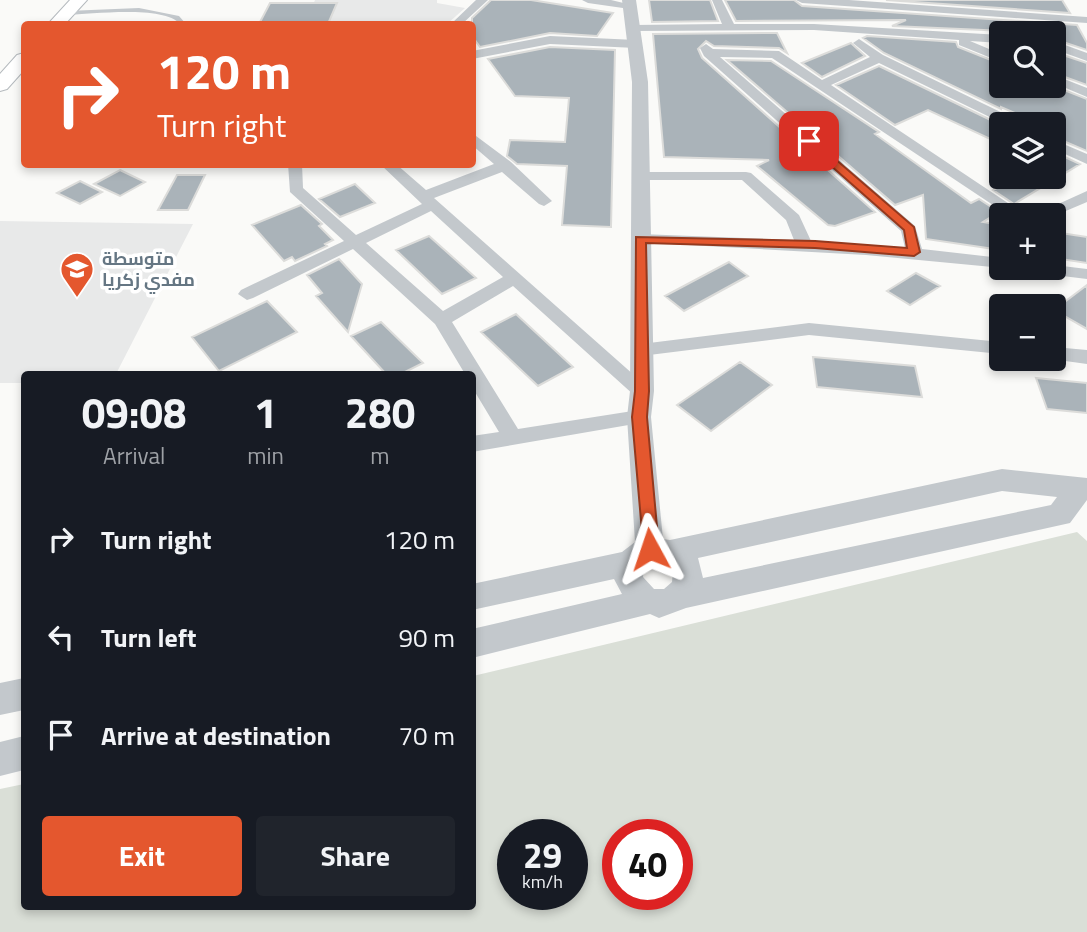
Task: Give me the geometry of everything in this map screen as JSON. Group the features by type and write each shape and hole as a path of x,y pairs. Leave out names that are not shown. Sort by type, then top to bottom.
{"main road":[{"path":"0,85 21,62"}],"street":[{"path":"459,21 482,0"},
{"path":"588,0 629,3 635,36 641,176 642,391 639,417 650,555 629,581 640,596 650,601"},
{"path":"717,0 729,26"},
{"path":"1031,0 1038,15"},
{"path":"476,54 550,40 635,36 698,27 729,26 856,1 945,5 1085,22"},
{"path":"807,11 945,34 989,37"},
{"path":"698,27 708,53 909,229 914,252"},
{"path":"945,34 989,53"},
{"path":"859,43 879,58 989,112"},
{"path":"1066,44 1087,45"},
{"path":"1066,49 1087,57"},
{"path":"708,53 775,54 1000,203"},
{"path":"821,85 879,58"},
{"path":"1066,84 1087,93"},
{"path":"476,140 544,201"},
{"path":"1066,150 1087,160"},
{"path":"247,294 356,242 430,200 506,165"},
{"path":"298,168 295,189 442,320 473,371"},
{"path":"405,170 430,200 642,391"},
{"path":"641,176 746,176 793,218 804,244"},
{"path":"1066,207 1084,201"},
{"path":"640,239 804,244 914,252 989,261"},
{"path":"1066,271 1087,274"},
{"path":"442,320 515,277"},
{"path":"641,349 808,329 989,347"},
{"path":"1066,354 1087,356"},
{"path":"476,377 512,437"},
{"path":"476,442 639,417"},
{"path":"476,596 650,555 1002,480 1084,493"},
{"path":"476,643 650,601 668,603 683,595 1060,515 1084,493"},
{"path":"650,555 679,557 689,571 690,580 683,595"},
{"path":"0,699 21,695"},
{"path":"0,759 21,754"}],"lane":[{"path":"67,12 139,10 177,17 180,21"}],"shaded area":[{"path":"315,0 437,0 437,3 465,8 450,21 306,21"},
{"name":"متوسطة مفدي زكريا","path":"0,221 193,224 118,371 21,371 21,383 0,383"},
{"path":"1077,532 1087,541 1087,932 0,932 0,789 21,785 21,910 476,910 476,675"}],"building":[{"path":"491,0 531,0 613,13 597,36 550,33 480,47 476,42 476,21 472,21"},
{"path":"649,0 710,0 718,21 652,22"},
{"path":"725,0 794,0 802,6 1019,21 989,21 989,30 892,26 906,20 736,21"},
{"path":"886,0 1062,0 1070,13"},
{"path":"270,3 337,3 329,21 261,21"},
{"path":"1066,24 1077,25 1087,43 1087,50 1066,43"},
{"path":"777,33 787,53 779,48 714,46 706,41 698,49 702,58 875,212 835,226 828,225 757,166 769,160 664,157 653,34"},
{"path":"867,36 956,42 958,47 989,59 989,98 1066,98 1066,91 1087,99 1087,151 1066,142 1066,112 1012,112 1001,109 884,53 863,38"},
{"path":"851,43 865,56 822,77 802,63"},
{"path":"550,47 615,50 611,227 562,225 567,166 517,164 507,156 510,140 565,142 569,98 515,96 488,59"},
{"path":"1066,56 1087,63 1087,85 1066,77"},
{"path":"727,60 771,61 879,132 875,134 971,203 979,199 989,206 989,218 983,222 989,223 989,248 926,239 923,195 895,205"},
{"path":"879,66 989,119 989,138 928,110 895,125 836,85"},
{"path":"1066,158 1080,164 1066,172"},
{"path":"120,170 145,182 120,196 94,184"},
{"path":"177,175 205,175 188,210 158,210"},
{"path":"80,181 102,192 80,204 57,193"},
{"path":"355,184 375,203 340,217 319,199"},
{"path":"995,189 1039,189 1016,203"},
{"path":"301,205 322,224 319,226 333,240 325,244 327,246 295,261 292,257 284,261 252,225"},
{"path":"1066,234 1087,237 1087,263 1066,260"},
{"path":"429,236 476,278 442,294 396,250"},
{"path":"339,259 362,284 348,332 316,296 322,293 307,275"},
{"path":"729,262 748,276 684,311 665,296"},
{"path":"916,273 940,286 910,305 887,291"},
{"path":"1087,285 1087,329 1066,317 1066,301"},
{"path":"267,301 297,332 219,371 192,337"},
{"path":"516,314 573,367 538,386 481,332"},
{"path":"381,322 423,363 407,371 383,371 351,336"},
{"path":"813,357 915,366 922,397 817,387"},
{"path":"740,362 772,385 711,431 677,405"},
{"path":"1036,378 1087,383 1087,413 1047,409"}],"place":[{"name":"متوسطة مفدي زكريا","path":"77,299"}],"route":[{"path":"650,549 639,417 642,391 640,239 815,244 914,252 909,229 809,141"}]}
